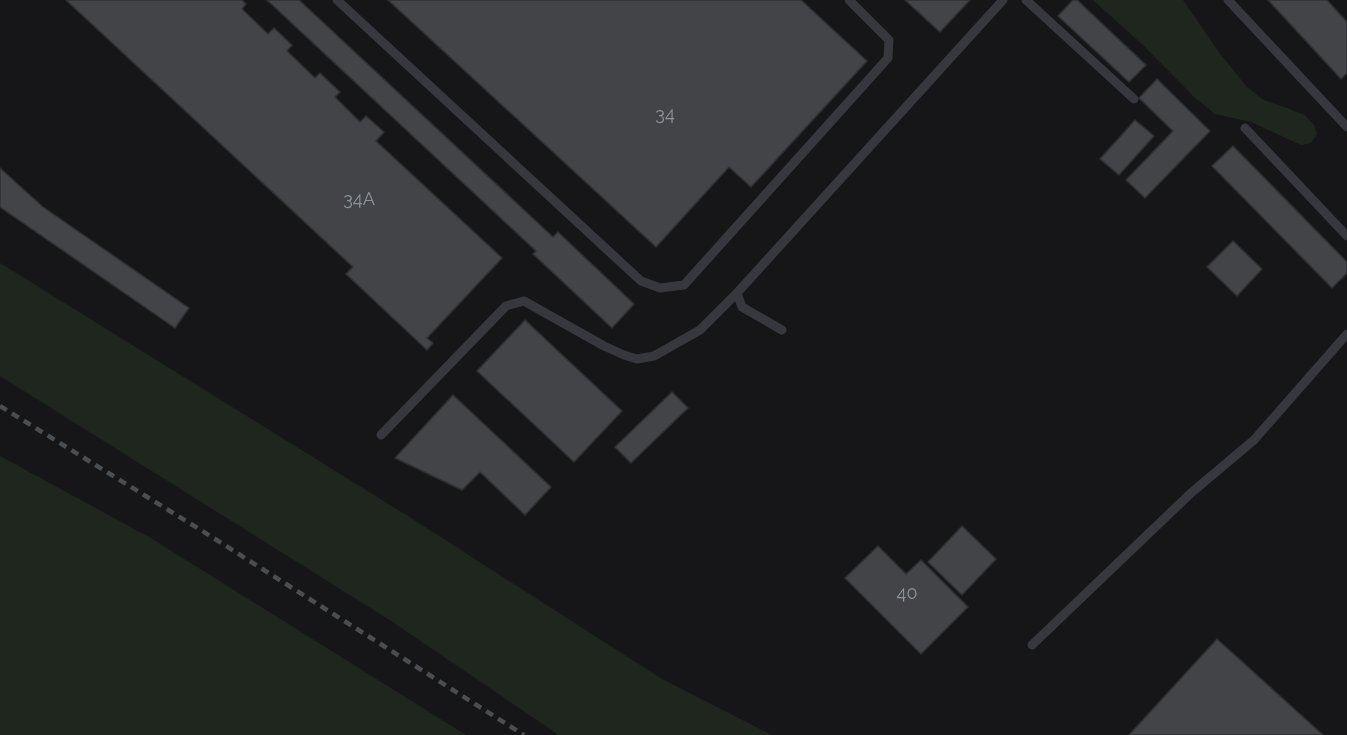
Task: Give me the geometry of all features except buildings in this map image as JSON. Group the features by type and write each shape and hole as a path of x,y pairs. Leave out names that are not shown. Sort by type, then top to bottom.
{"lane":[{"path":"337,0 641,281 660,288 684,285 888,58 889,40 849,0"},
{"path":"381,435 506,306 524,301 604,346 624,356 637,359 654,356 700,330 737,293 1002,0"},
{"path":"1026,0 1134,99"},
{"path":"1228,0 1347,127"},
{"path":"1245,128 1347,236"},
{"path":"737,293 742,307 782,330"},
{"path":"1032,645 1191,494 1254,440 1347,334"}],"shaded area":[{"path":"1093,0 1183,0 1218,51 1247,87 1262,99 1305,115 1314,125 1317,134 1311,143 1301,145 1251,122 1215,114 1194,97 1145,47"},
{"path":"0,263 408,516 662,679 772,735 559,735 388,619 0,376"},
{"path":"0,456 149,537 466,735 0,735"}],"railway":[{"path":"0,406 524,735"}]}
